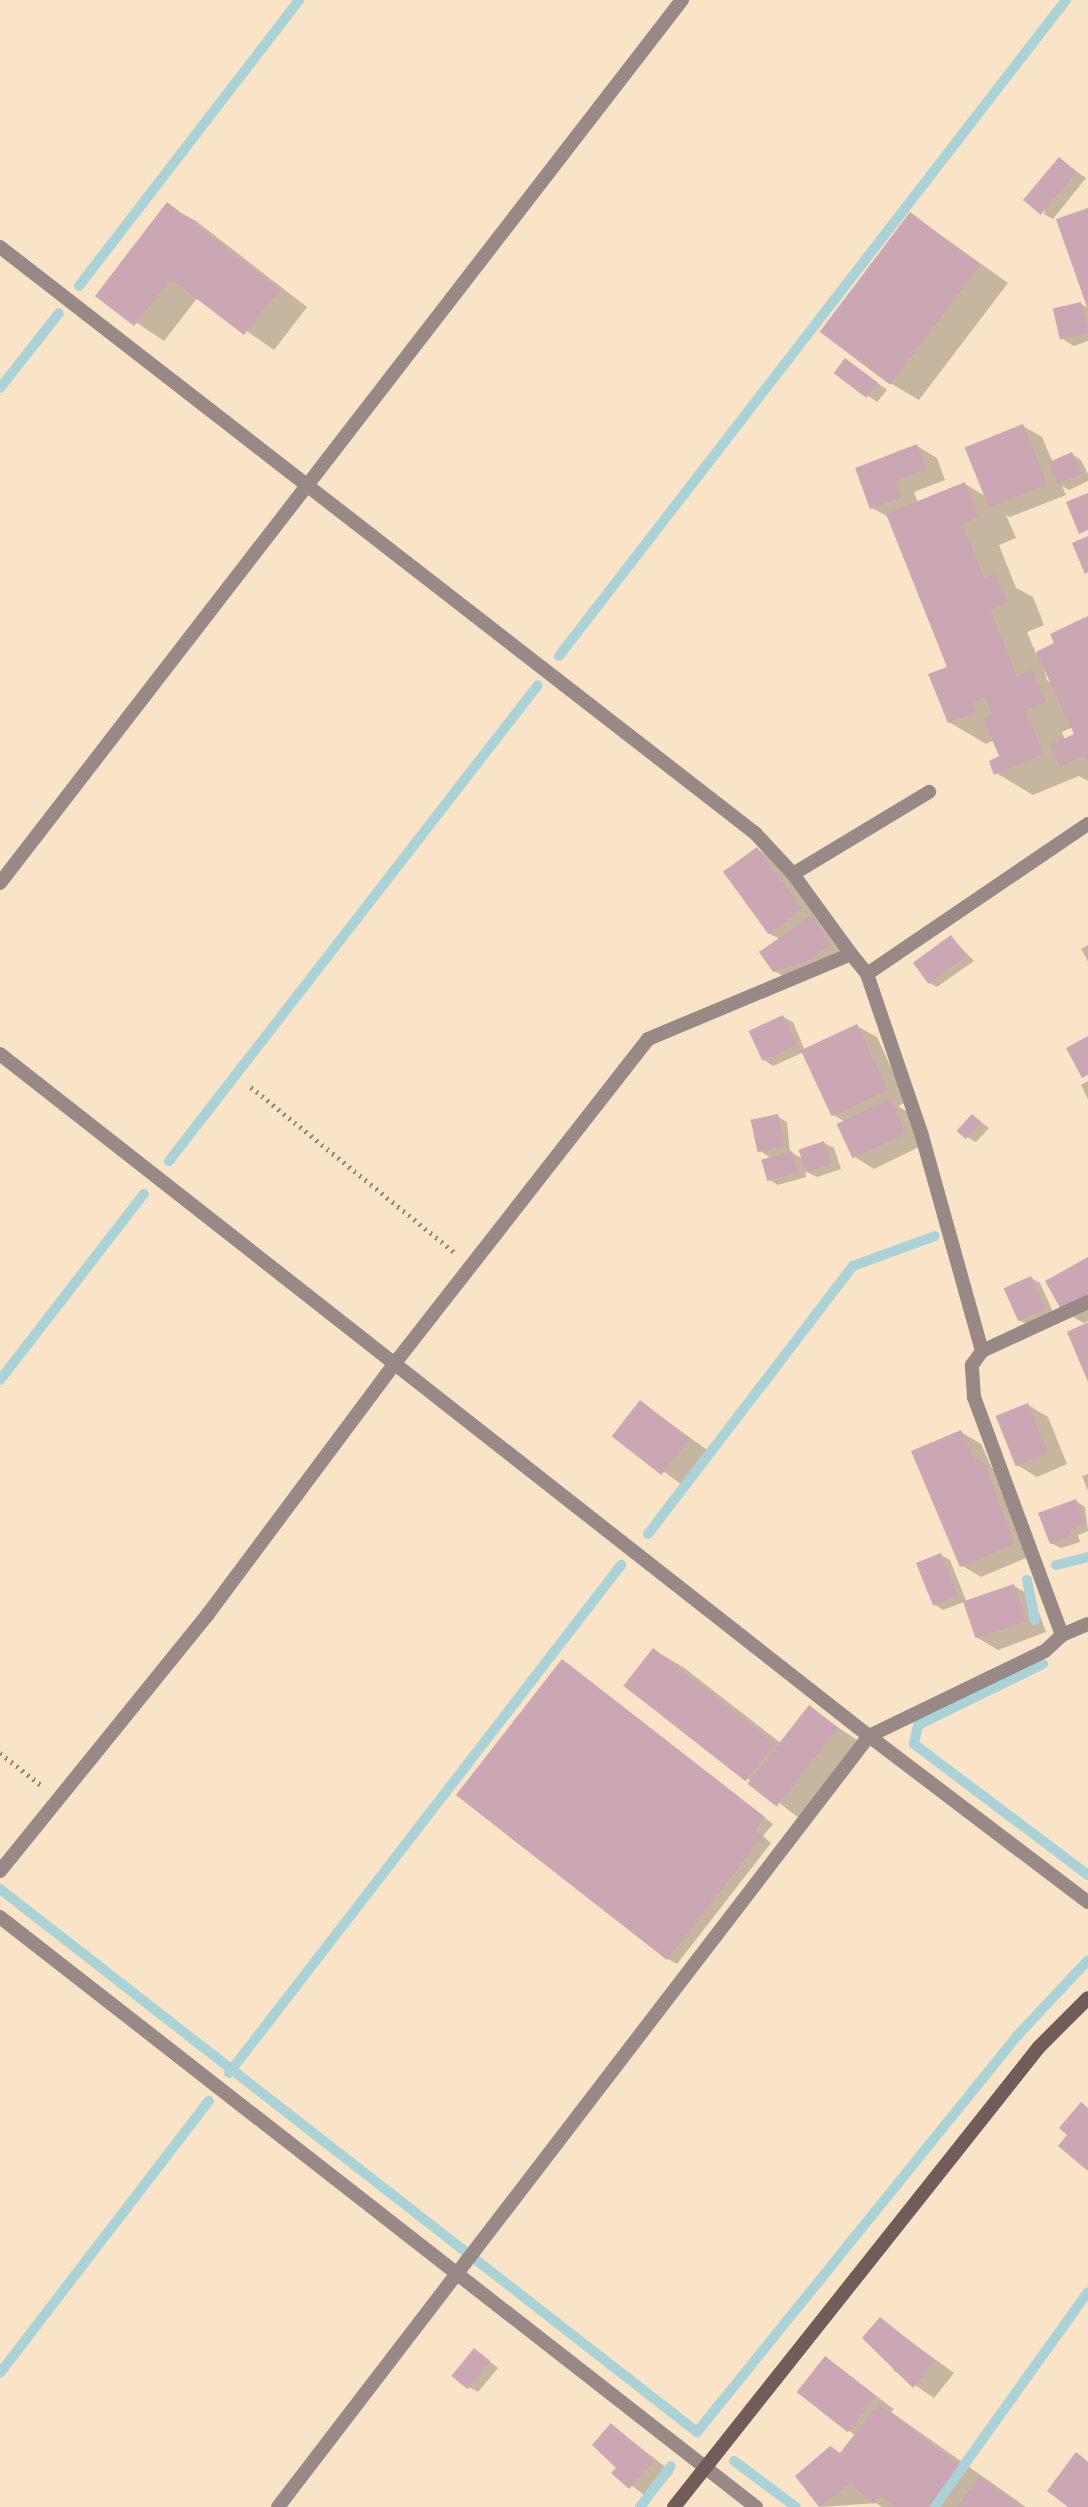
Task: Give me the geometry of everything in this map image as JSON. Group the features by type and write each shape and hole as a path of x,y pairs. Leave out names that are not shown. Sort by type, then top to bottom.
{"street":[{"path":"0,883 682,0"},
{"path":"0,247 755,833 793,874 867,974 922,1136 982,1351"},
{"path":"793,874 929,792"},
{"path":"867,974 1088,824"},
{"path":"0,1871 208,1614 395,1363 648,1039 851,954"},
{"path":"0,1055 869,1736 1088,1902"},
{"path":"1062,1634 974,1397 972,1366 982,1351 1088,1302"},
{"path":"278,2507 869,1736 1045,1651 1062,1634 1088,1624"},
{"path":"0,1917 460,2272 756,2507"},
{"path":"674,2507 1039,2048 1088,1998"}],"path":[{"path":"251,1087 470,1265"},
{"path":"0,1753 57,1798"}],"building":[{"path":"1059,157 1077,172 1041,215 1023,200"},
{"path":"167,202 280,289 244,335 171,279 134,326 95,296"},
{"path":"1088,208 1088,310 1056,219"},
{"path":"910,212 980,265 890,385 820,332"},
{"path":"1081,302 1088,333 1060,340 1053,309"},
{"path":"845,358 878,383 866,398 834,373"},
{"path":"1023,424 1047,484 989,508 965,448"},
{"path":"917,444 927,469 896,481 902,497 870,509 855,468"},
{"path":"1072,452 1082,474 1058,485 1048,463"},
{"path":"965,482 979,517 962,524 984,578 996,574 1007,603 990,610 1017,676 1032,670 1046,702 1025,711 1044,754 994,775 989,761 999,756 983,718 992,714 986,697 972,702 976,712 948,723 928,674 947,667 886,514"},
{"path":"1088,493 1088,530 1079,534 1066,502"},
{"path":"1088,536 1088,572 1085,574 1072,543"},
{"path":"1088,616 1088,761 1083,756 1060,767 1050,745 1074,734 1036,652 1054,643 1050,634"},
{"path":"757,847 802,909 768,934 723,872"},
{"path":"812,915 831,944 804,963 773,972 759,952"},
{"path":"951,935 966,956 928,984 913,963"},
{"path":"783,1015 797,1045 763,1061 749,1031"},
{"path":"857,1024 888,1090 832,1116 801,1050"},
{"path":"1088,1036 1088,1075 1082,1078 1066,1048"},
{"path":"890,1099 906,1133 853,1158 837,1124"},
{"path":"778,1114 785,1146 757,1152 751,1120"},
{"path":"972,1114 981,1122 966,1139 957,1131"},
{"path":"824,1141 832,1164 806,1172 798,1150"},
{"path":"792,1151 798,1172 767,1181 761,1160"},
{"path":"1088,1257 1088,1299 1063,1313 1045,1281"},
{"path":"1031,1276 1046,1309 1018,1321 1004,1288"},
{"path":"1088,1322 1088,1382 1067,1332"},
{"path":"640,1400 690,1439 661,1475 612,1436"},
{"path":"1028,1403 1048,1453 1016,1466 996,1416"},
{"path":"961,1430 975,1461 979,1459 987,1469 1014,1544 960,1567 911,1451"},
{"path":"1076,1499 1085,1524 1070,1530 1072,1536 1050,1544 1038,1513"},
{"path":"941,1553 958,1596 933,1606 916,1563"},
{"path":"1014,1584 1027,1621 976,1638 963,1602"},
{"path":"653,1648 775,1743 746,1781 623,1686"},
{"path":"562,1659 765,1817 755,1830 763,1836 667,1960 456,1795"},
{"path":"809,1705 838,1728 777,1807 747,1784"},
{"path":"1081,2102 1088,2108 1088,2171 1058,2146 1067,2135 1059,2128"},
{"path":"880,2317 935,2361 913,2388 862,2338"},
{"path":"474,2348 490,2361 468,2389 451,2376"},
{"path":"825,2356 876,2396 848,2432 797,2392"},
{"path":"879,2403 959,2465 929,2507 894,2507 880,2495 874,2504 850,2484 819,2507 795,2476 830,2446 840,2453"},
{"path":"611,2423 654,2461 629,2489 611,2473 616,2468 592,2445"},
{"path":"1076,2452 1088,2462 1088,2507 1068,2507 1047,2491"},
{"path":"980,2476 1022,2507 957,2507"}],"waterway":[{"path":"79,286 299,0"},
{"path":"559,656 1066,0"},
{"path":"0,388 59,313"},
{"path":"169,1161 538,685"},
{"path":"0,1380 144,1194"},
{"path":"648,1534 853,1266 935,1236"},
{"path":"1056,1565 1088,1557"},
{"path":"229,2073 621,1565"},
{"path":"1027,1580 1035,1620"},
{"path":"1043,1664 918,1725 914,1744 1088,1875"},
{"path":"0,1889 697,2432 1017,2036 1088,1960"},
{"path":"0,2373 209,2101"},
{"path":"934,2507 1088,2292"},
{"path":"734,2461 796,2507"},
{"path":"640,2507 671,2466"}]}
